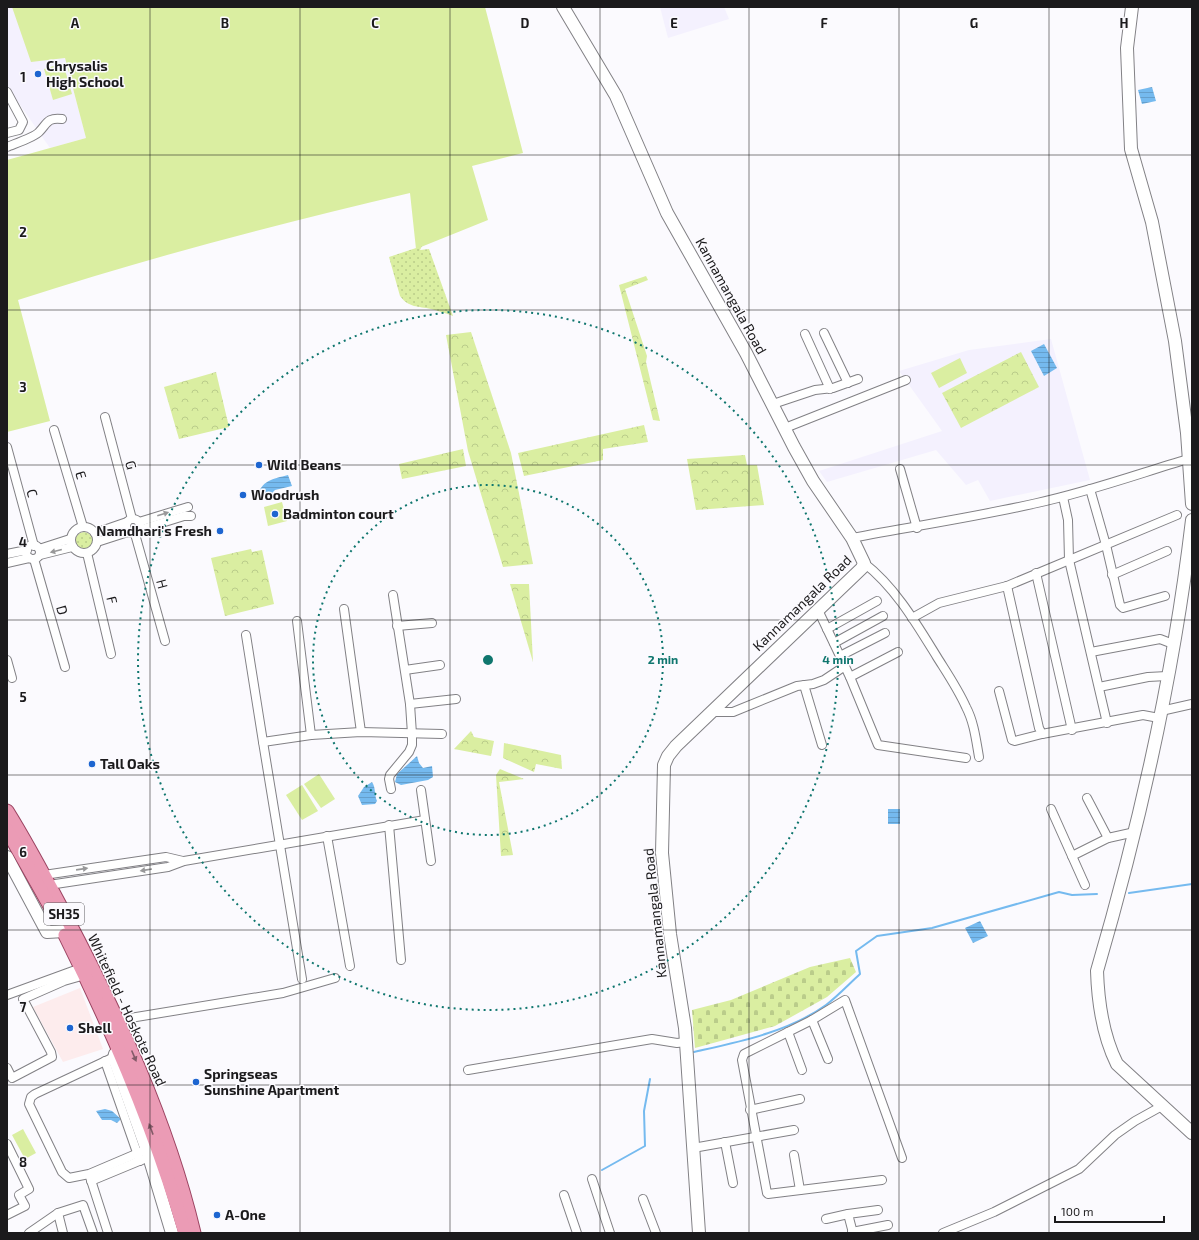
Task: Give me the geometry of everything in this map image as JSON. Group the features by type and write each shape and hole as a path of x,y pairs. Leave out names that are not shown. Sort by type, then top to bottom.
{"main road":[{"name":"Kannamangala Road","path":"563,7 616,96 667,213 773,404 813,481 852,538 864,562 862,568 676,746 668,756 664,765 662,853 670,934 686,1042 699,1233"},
{"path":"1132,7 1127,48 1131,149 1152,222 1175,340 1187,433 1192,504"},
{"path":"1192,520 1184,588 1160,715 1135,832 1097,971 1102,1018 1117,1064 1192,1133"},
{"name":"Whitefield - Hoskote Road","path":"7,810 46,880 118,1020 156,1114 189,1213 194,1233"},
{"name":"Whitefield - Hoskote Road","path":"7,830 64,931 83,971 148,1154 185,1233"},
{"path":"7,857 47,932 64,931"},
{"path":"148,1154 172,1233"}],"street":[{"path":"7,92 23,122 19,130 7,133"},
{"path":"7,147 39,133 44,125 51,120 62,119"},
{"path":"805,334 830,389"},
{"path":"824,334 848,383"},
{"path":"773,404 813,391 830,389 858,379"},
{"path":"785,428 906,380"},
{"name":"G","path":"105,417 133,521"},
{"name":"E","path":"54,430 83,527"},
{"name":"C","path":"7,447 34,553"},
{"path":"852,538 918,528 1063,496 1188,459"},
{"path":"900,469 918,528"},
{"path":"1090,489 1106,545 1120,605 1123,608 1165,596"},
{"path":"1063,496 1069,531 1069,560 1092,652 1107,723"},
{"path":"95,533 133,521 188,507"},
{"path":"912,618 946,600 1007,586 1177,515"},
{"path":"97,542 184,516 191,516"},
{"path":"133,521 141,526 134,532"},
{"path":"133,521 126,529 134,532"},
{"path":"7,563 70,539 75,530 83,527 90,528 95,533 97,542 94,549 87,553 79,553 72,547 70,539"},
{"name":"H","path":"134,532 165,641"},
{"path":"7,554 34,553 72,547"},
{"path":"1112,575 1166,551"},
{"name":"D","path":"34,553 65,667"},
{"name":"F","path":"87,553 111,654"},
{"path":"864,562 878,573 899,598 966,707 974,729 979,757"},
{"path":"1036,573 1072,730"},
{"path":"1007,586 1039,728 1042,734"},
{"path":"391,789 390,775 412,745 410,704 393,594"},
{"path":"827,629 877,601"},
{"path":"344,609 360,732"},
{"path":"818,610 850,677 878,746 966,758"},
{"path":"834,643 883,616"},
{"path":"297,621 311,735"},
{"path":"397,626 432,623"},
{"path":"840,656 885,633"},
{"path":"246,634 279,845 302,979"},
{"path":"1092,652 1160,639 1173,644"},
{"path":"850,677 898,652"},
{"path":"7,660 12,678"},
{"path":"405,670 440,665"},
{"path":"710,712 733,712 797,686 824,680 845,666"},
{"path":"1099,688 1148,677 1167,676"},
{"path":"804,685 822,745"},
{"path":"999,691 1012,740 1015,741 1042,734 1072,730 1143,715 1160,715 1192,705"},
{"path":"410,704 456,699"},
{"path":"263,742 311,735 360,732 442,734"},
{"path":"421,790 431,861"},
{"path":"1087,798 1108,838"},
{"path":"1051,809 1085,885"},
{"path":"46,880 168,867 184,861 425,820"},
{"path":"389,825 401,960"},
{"path":"1072,856 1108,838 1135,832"},
{"path":"327,836 350,966"},
{"path":"46,880 166,858 184,861"},
{"path":"7,995 83,971"},
{"path":"7,1068 12,1078 52,1057 51,1052 22,999 83,971"},
{"path":"118,1020 284,993 335,978"},
{"path":"882,1180 768,1194 755,1137 742,1056 812,1020 842,1001 846,1002 902,1158"},
{"path":"812,1020 828,1059"},
{"path":"788,1032 802,1070"},
{"path":"468,1070 652,1039 686,1042"},
{"path":"113,1056 148,1154 90,1178 73,1178 66,1176 62,1172 29,1104 30,1100 35,1094 113,1056"},
{"path":"750,1110 800,1099"},
{"path":"943,1233 994,1212 1079,1169 1115,1135 1135,1121 1162,1106"},
{"path":"693,1148 794,1130"},
{"path":"725,1142 733,1183"},
{"path":"7,1144 29,1189 19,1195 25,1206 7,1215"},
{"path":"794,1155 800,1190"},
{"path":"90,1178 108,1233"},
{"path":"592,1179 610,1233"},
{"path":"564,1195 577,1233"},
{"path":"644,1199 656,1233"},
{"path":"29,1233 58,1213 83,1205 93,1233"},
{"path":"826,1219 878,1210"},
{"path":"58,1213 63,1233"},
{"path":"848,1214 852,1233 888,1225"}],"shaded area":[{"name":"Chrysalis High School","path":"13,7 65,58 86,138 50,148 7,86 7,8"},
{"path":"660,7 724,7 729,19 668,38"},
{"path":"1051,339 1090,480 990,501 978,480 966,485 936,450 827,482 819,471 942,431 899,371 969,350"},
{"name":"Shell","path":"80,988 103,1049 63,1062 33,1007"}],"green space":[{"path":"12,7 485,7 523,153 472,166 488,220 416,249 410,193 213,242 18,300 50,421 7,432 7,160 86,138 65,58 31,62"},
{"path":"63,63 72,94 53,100 44,69"},
{"path":"422,246 420,250 429,249 453,316 431,309 410,305 400,296 389,257"},
{"path":"646,276 648,280 625,289 647,356 646,362 660,421 653,420 619,285"},
{"path":"471,332 511,453 533,564 503,567 468,451 446,335"},
{"path":"1021,352 1039,387 961,428 942,393"},
{"path":"960,358 967,373 939,388 931,373"},
{"path":"216,372 229,427 179,439 164,387"},
{"path":"644,425 648,442 603,449 603,460 524,476 518,453"},
{"path":"463,449 466,466 402,479 399,464"},
{"path":"745,455 747,465 757,465 764,505 696,510 687,459"},
{"name":"Badminton court","path":"282,502 287,521 268,526 264,507"},
{"path":"80,532 88,532 93,537 91,548 88,550 80,550 75,545 75,537"},
{"path":"251,549 252,552 262,550 274,604 225,616 211,558"},
{"path":"510,584 529,584 533,662"},
{"path":"471,731 474,737 494,741 491,756 454,749"},
{"path":"504,743 561,755 562,769 536,764 534,772 503,758"},
{"path":"500,769 524,779 499,782 513,855 501,856 496,775"},
{"path":"319,774 335,799 321,808 304,784"},
{"path":"302,785 318,811 302,820 286,795"},
{"path":"850,958 856,972 827,997 775,1026 695,1048 692,1010 731,1000 810,967"},
{"path":"23,1129 36,1153 25,1159 12,1135"}],"water":[{"path":"1152,87 1156,101 1142,104 1138,90"},
{"path":"1044,344 1057,368 1044,376 1031,351"},
{"path":"288,475 292,486 275,490 267,498 257,498 261,487 268,481"},
{"path":"417,756 419,763 423,768 432,766 433,777 428,780 401,785 395,782 397,774"},
{"path":"372,782 377,801 375,804 362,805 358,796 364,787"},
{"path":"888,809 900,809 900,824 888,824"},
{"path":"980,921 988,936 973,943 965,928"},
{"path":"105,1109 112,1111 121,1119 117,1123 111,1120 102,1120 96,1111"}],"waterway":[{"path":"1129,893 1192,884"},
{"path":"694,1052 763,1035 812,1014 826,1005 860,974 856,951 877,936 932,928 1059,892 1072,895 1097,894"},
{"path":"602,1170 645,1146 644,1111 650,1079"}],"place":[{"name":"Chrysalis High School","path":"38,74"},
{"name":"Wild Beans","path":"259,465"},
{"name":"Woodrush","path":"243,495"},
{"name":"Badminton court","path":"275,514"},
{"name":"Namdhari's Fresh","path":"220,531"},
{"name":"Tall Oaks","path":"92,764"},
{"name":"Shell","path":"70,1028"},
{"name":"Springseas Sunshine Apartment","path":"196,1082"},
{"name":"A-One","path":"217,1215"}]}
